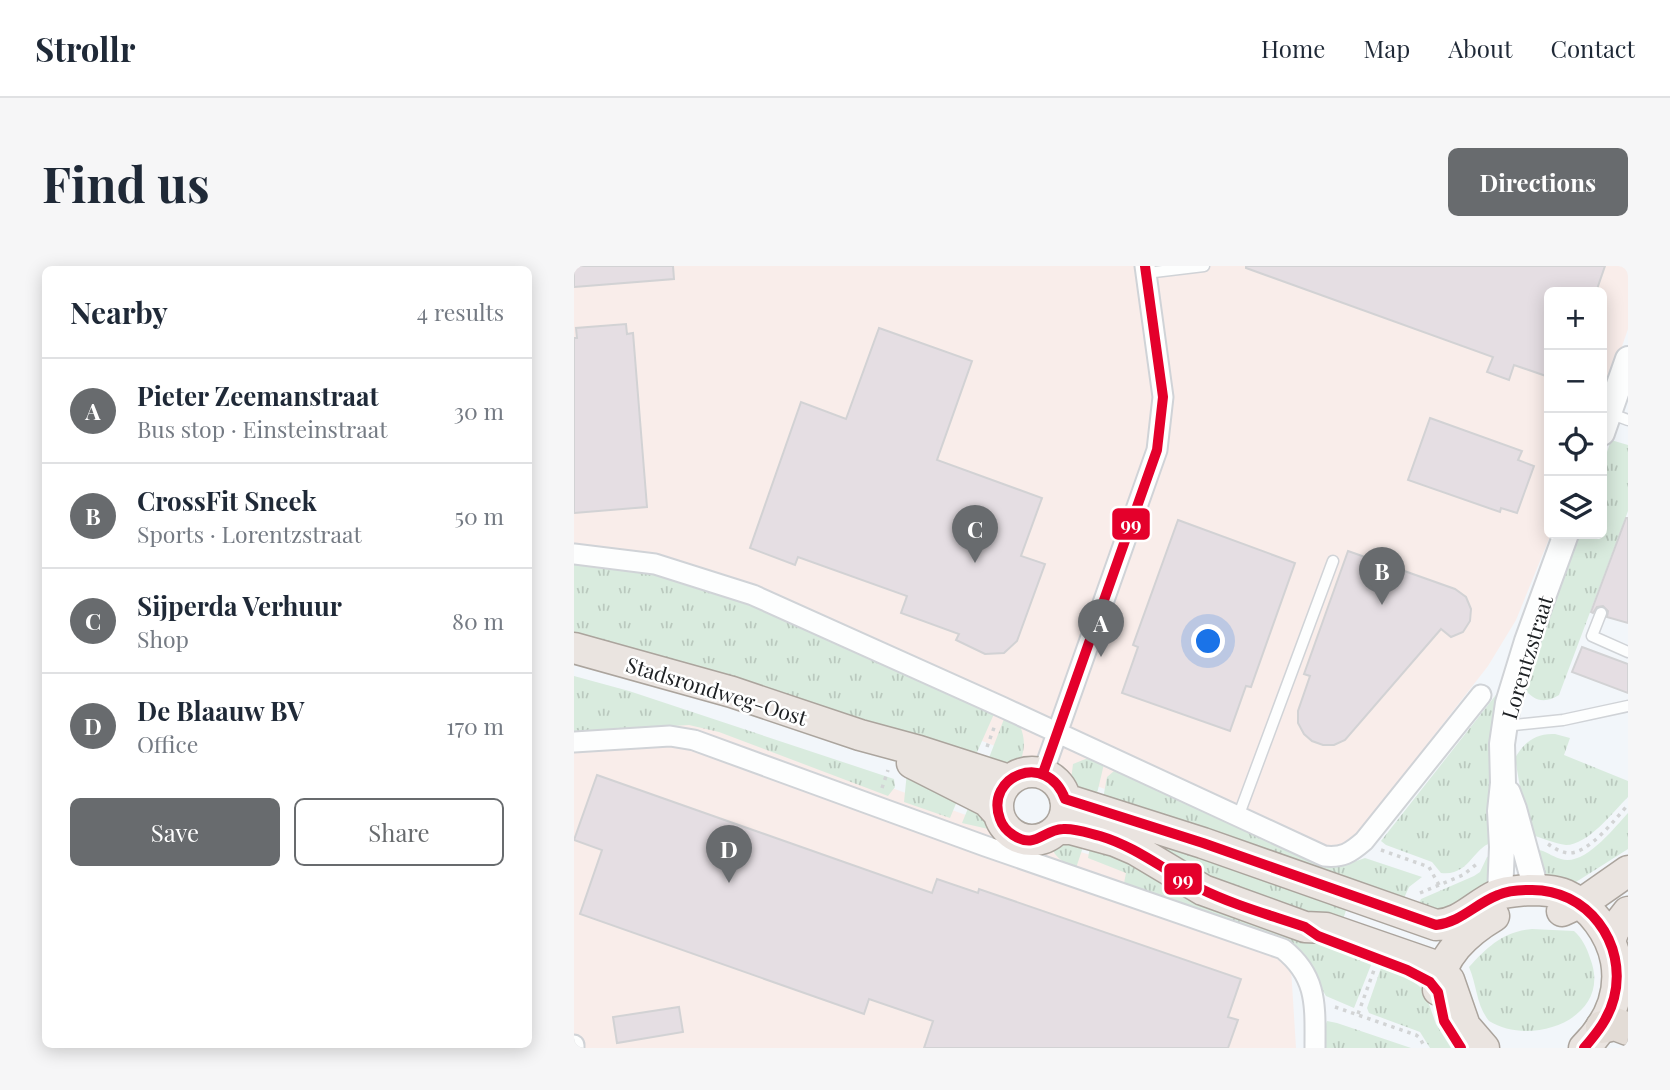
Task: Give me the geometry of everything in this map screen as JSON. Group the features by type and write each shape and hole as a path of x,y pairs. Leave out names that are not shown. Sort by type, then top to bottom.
{"highway":[{"path":"1608,1038 1628,1047"}],"main road":[{"name":"Stadsrondweg-Oost","path":"574,648 732,692 860,735 1009,780"},
{"name":"Stadsrondweg-Oost","path":"860,735 987,801 998,812"},
{"path":"1057,830 1065,812 1065,799 1058,784 1043,773 1024,772 1009,780 998,797 998,812 1007,830 1022,839 1040,839 1057,830 1071,829 1115,841 1136,850 1203,890 1305,927 1318,936 1408,970 1430,982 1449,980 1465,1026 1484,1048"},
{"path":"1065,799 1203,842 1436,925 1453,922 1500,903 1562,897 1628,871"},
{"path":"1562,897 1615,864 1628,861"},
{"path":"1500,903 1562,911 1562,897"},
{"path":"1562,897 1596,918 1610,941 1617,970 1617,985 1608,1038"},
{"path":"1461,1048 1444,1021 1439,982 1449,956 1500,903"},
{"path":"1610,941 1614,930 1628,912"}],"street":[{"path":"1043,773 1157,450 1163,397 1146,270"},
{"path":"1613,422 1628,359"},
{"name":"Lorentzstraat","path":"1500,903 1504,726 1527,641 1564,539"},
{"path":"574,554 655,564 753,595 1324,856 1339,858 1356,848"},
{"name":"Lorentzstraat","path":"1356,848 1481,695"},
{"path":"574,742 670,736 694,740 985,846 1283,949 1299,962 1307,975 1313,1000 1315,1048"},
{"name":"Lorentzstraat","path":"1503,783 1514,809 1534,882 1562,897"}],"lane":[{"path":"1146,270 1204,266"},
{"path":"1238,817 1333,561"},
{"path":"1601,612 1592,636 1628,652"},
{"path":"1504,726 1563,720 1628,706"}],"path":[{"path":"1523,844 1539,841 1565,852 1579,851 1596,839 1628,805"},
{"path":"1356,848 1429,867 1439,885"},
{"path":"1358,1014 1416,1035 1425,1048"}],"shaded area":[{"path":"574,266 1628,266 1628,329 1607,390 1607,287 1544,287 1544,539 1549,539 1516,620 1488,666 1327,873 603,593 574,588"},
{"path":"574,691 709,721 974,818 1005,845 1032,854 1057,845 1121,864 1289,936 1296,1048 574,1048"}],"green space":[{"path":"1611,440 1628,445 1628,511 1559,695 1549,700 1540,700 1531,696 1524,688 1576,539 1607,539 1607,452"},
{"path":"574,563 664,575 703,588 755,607 994,714 974,759 747,684 574,633"},
{"path":"574,676 629,691 894,779 895,787 888,796 719,732 689,725 574,732"},
{"path":"1499,691 1495,842 1482,848 1459,870 1441,873 1432,862 1381,841"},
{"path":"1004,719 1020,726 1024,743 1021,760 1007,766 987,763"},
{"path":"1555,734 1570,738 1564,755 1628,781 1628,797 1591,834 1574,844 1566,845 1528,834 1515,758 1531,740 1542,735"},
{"path":"1088,758 1104,764 1095,802 1082,796 1071,780 1073,764"},
{"path":"1114,771 1327,863 1342,866 1365,858 1422,877 1409,887 1400,907 1102,804 1107,777"},
{"path":"907,772 960,794 950,818 904,802"},
{"path":"971,801 997,831 962,823"},
{"path":"1628,813 1628,849 1576,882 1568,884 1546,879 1530,849 1561,859 1579,857 1598,845"},
{"path":"1115,823 1348,904 1341,926 1196,876"},
{"path":"1086,838 1076,868 1058,857 1051,845"},
{"path":"1091,842 1373,960 1354,1008 1326,996 1306,962 1289,944 1124,883 1126,873 1088,858"},
{"path":"1495,854 1490,885 1451,914 1418,906 1421,899 1480,872 1487,857"},
{"path":"1532,929 1574,931 1589,954 1594,979 1590,997 1580,1011 1565,1022 1546,1029 1507,1029 1489,1021 1485,1015 1469,967 1497,941 1513,933"},
{"path":"1381,968 1410,979 1424,990 1436,1024 1451,1048 1430,1048 1420,1032 1369,1013 1367,1008"},
{"path":"1327,1021 1411,1048 1321,1048 1321,1037"}],"building":[{"path":"574,266 673,266 674,279 574,287"},
{"path":"1605,266 1598,287 1544,287 1544,375 1514,365 1509,380 1487,372 1493,357 1246,268"},
{"path":"626,324 627,334 633,333 647,507 574,513 576,328"},
{"path":"879,328 972,361 937,460 1042,498 1021,556 1045,564 1017,641 1004,653 985,654 956,640 959,634 901,613 907,596 798,557 795,565 750,548 801,402 846,419"},
{"path":"1430,418 1522,451 1518,460 1534,466 1517,513 1501,508 1500,512 1408,480"},
{"path":"1626,518 1628,623 1607,617 1608,611 1603,606 1591,612"},
{"path":"1178,520 1295,563 1251,687 1246,686 1230,731 1122,693 1138,647 1133,645"},
{"path":"1348,551 1455,589 1466,597 1471,609 1470,621 1463,632 1451,637 1441,629 1345,740 1334,745 1323,745 1304,734 1298,723 1298,711 1310,676 1304,674"},
{"path":"1582,647 1628,664 1628,693 1572,672"},
{"path":"597,775 932,893 937,879 978,893 979,889 1241,979 1228,1017 1238,1020 1228,1048 924,1048 933,1021 869,999 864,1014 580,914 602,850 574,840"},
{"path":"679,1007 683,1032 617,1043 613,1017"}],"transit line":[{"name":"99","path":"1043,773 1157,450 1163,397 1145,266"},
{"name":"99","path":"1461,1048 1444,1021 1438,992 1430,982 1407,970 1318,936 1305,927 1212,894 1113,841 1068,829 1056,830 1033,840 1021,839 1003,826 997,804 1001,791 1009,781 1020,774 1032,772 1045,775 1056,784 1065,799 1203,843 1436,925 1461,917 1490,899 1509,892 1550,892 1569,898 1585,909 1609,939 1617,977 1609,1012 1584,1048"}],"place":[{"name":"Sijperda Verhuur","path":"975,563"},
{"name":"CrossFit Sneek","path":"1382,605"},
{"name":"Pieter Zeemanstraat","path":"1101,657"},
{"name":"De Blaauw BV","path":"729,883"}]}
